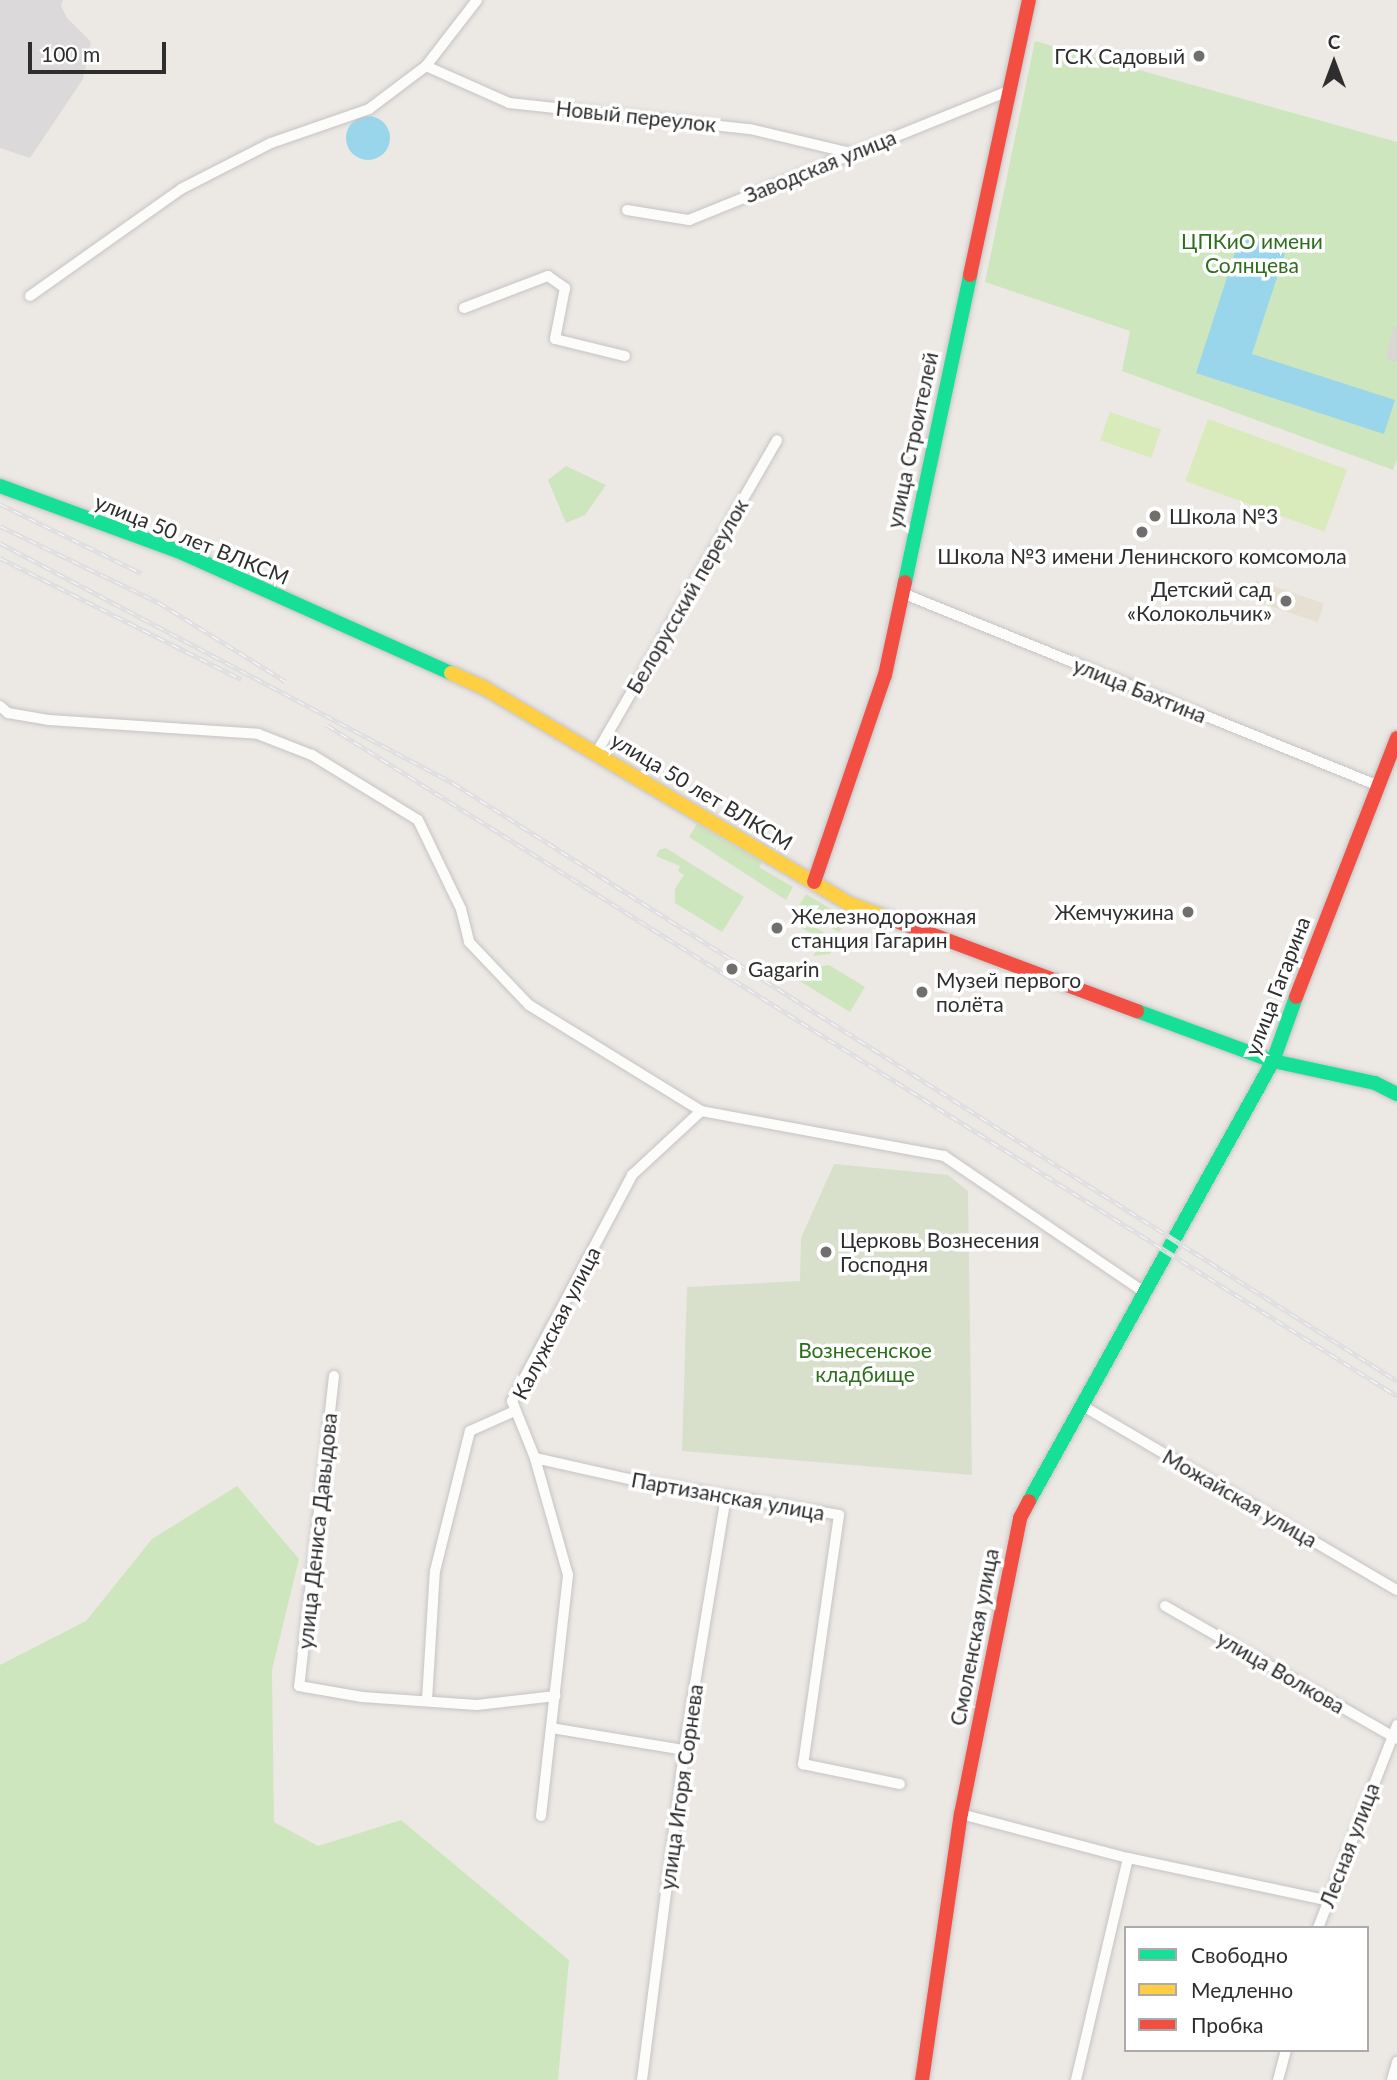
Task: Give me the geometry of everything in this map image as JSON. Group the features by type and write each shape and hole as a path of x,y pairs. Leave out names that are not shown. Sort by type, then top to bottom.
{"main road":[{"name":"улица Строителей","path":"814,882 885,675 1029,0"},
{"name":"улица 50 лет ВЛКСМ","path":"0,486 178,551 483,687 850,904 1273,1061 1375,1083 1397,1094"},
{"name":"улица Гагарина","path":"1174,1239 1273,1061 1312,948 1397,738"},
{"name":"Смоленская улица","path":"922,2080 961,1814 1020,1518 1174,1239"}],"street":[{"path":"30,296 181,189 271,143 369,108 426,66 477,0"},
{"name":"Новый переулок","path":"426,66 509,103 750,129 851,153"},
{"name":"Заводская улица","path":"627,209 689,220 1010,90"},
{"path":"464,308 548,276 565,288 555,339 625,356"},
{"name":"Белорусский переулок","path":"597,752 777,440"},
{"name":"улица Бахтина","path":"902,593 1379,786"},
{"path":"0,706 8,713 49,720 258,734 312,755 418,820 461,909 469,942 529,1005 701,1111 944,1156 1144,1292"},
{"name":"Калужская улица","path":"541,1816 568,1575 535,1458 512,1401 632,1175 701,1111"},
{"name":"улица Дениса Давыдова","path":"334,1376 299,1686 362,1697 427,1700"},
{"name":"Можайская улица","path":"1083,1406 1397,1590"},
{"path":"515,1411 470,1431 435,1571 427,1700 477,1705 555,1696"},
{"name":"Партизанская улица","path":"535,1458 839,1515 803,1764 900,1784"},
{"name":"улица Игоря Сорнева","path":"642,2080 684,1750 726,1495"},
{"name":"улица Волкова","path":"1165,1606 1394,1737"},
{"name":"Лесная улица","path":"1319,1926 1326,1900 1397,1725"},
{"path":"551,1728 684,1750"},
{"path":"961,1814 1128,1858 1326,1900"},
{"path":"1076,2080 1128,1858"},
{"path":"1278,2080 1285,2052"},
{"path":"1392,2080 1397,2062"}],"shaded area":[{"path":"0,0 63,0 61,6 67,18 91,42 83,79 30,158 0,148"},
{"path":"1394,327 1397,327 1397,362 1385,359"},
{"name":"Детский сад «Колокольчик»","path":"1256,580 1324,603 1318,622 1249,599"}],"green space":[{"name":"ЦПКиО имени Солнцева","path":"1035,41 1397,142 1397,459 1393,470 1122,371 1130,331 985,282"},
{"path":"1110,412 1161,430 1151,458 1100,440"},
{"path":"1208,419 1347,470 1325,532 1185,481"},
{"path":"566,466 606,485 585,515 566,523 548,480"},
{"path":"697,824 762,862 759,867 793,887 786,900 689,837"},
{"path":"666,848 744,897 722,932 675,903 675,889 684,875 678,871 680,866 656,856 659,850"},
{"path":"806,894 847,919 839,932 798,908"},
{"path":"795,915 838,941 830,954 813,956 822,940 792,922"},
{"path":"829,965 865,987 850,1012 785,972"},
{"name":"Вознесенское кладбище","path":"834,1164 948,1175 968,1191 972,1475 682,1451 687,1287 800,1281 801,1238"},
{"path":"237,1486 299,1559 272,1670 274,1822 318,1846 401,1820 569,1960 558,2080 0,2080 0,1665 86,1621 152,1539"}],"water":[{"path":"368,116 377,117 384,122 389,129 389,147 384,154 377,159 368,160 359,159 352,154 347,147 346,138 347,129 352,122 359,117"},
{"path":"1240,237 1286,250 1252,354 1395,400 1384,434 1196,373"}],"railway":[{"path":"0,504 141,573"},
{"path":"0,526 158,602 285,681"},
{"path":"0,543 453,783 1397,1381"},
{"path":"0,558 241,679"},
{"path":"327,725 1397,1396"}],"traffic: fast":[{"path":"905,582 970,275"},
{"path":"0,486 178,551 451,673"},
{"path":"1029,1501 1273,1061 1296,997"},
{"path":"1137,1011 1273,1061 1375,1083 1397,1094"}],"traffic: slow":[{"path":"451,673 483,687 850,904 888,918"}],"traffic: jam":[{"path":"970,275 1029,0"},
{"path":"814,882 885,675 905,582"},
{"path":"1296,997 1397,738"},
{"path":"888,918 1137,1011"},
{"path":"922,2080 961,1814 1020,1518 1029,1501"}],"place":[{"name":"ГСК Садовый","path":"1199,56"},
{"name":"Школа №3","path":"1155,516"},
{"name":"Школа №3 имени Ленинского комсомола","path":"1142,532"},
{"name":"Детский сад «Колокольчик»","path":"1286,601"},
{"name":"Жемчужина","path":"1188,912"},
{"name":"Железнодорожная станция Гагарин","path":"777,928"},
{"name":"Gagarin","path":"732,969"},
{"name":"Музей первого полёта","path":"922,992"},
{"name":"Церковь Вознесения Господня","path":"826,1252"}]}
